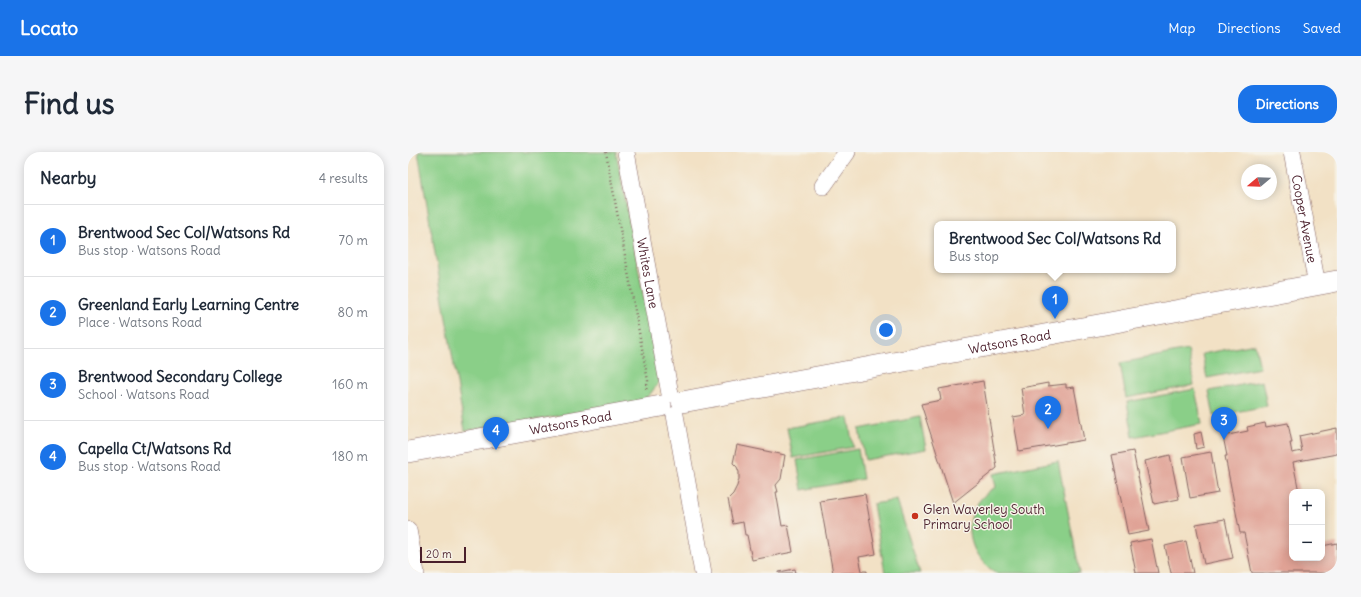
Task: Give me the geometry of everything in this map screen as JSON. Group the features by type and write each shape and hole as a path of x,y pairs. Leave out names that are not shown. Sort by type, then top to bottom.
{"street":[{"name":"Whites Lane","path":"626,152 667,405 703,573"},
{"path":"823,186 847,152"},
{"name":"Cooper Avenue","path":"1292,152 1327,283"},
{"name":"Watsons Road","path":"408,452 1327,283"},
{"path":"408,530 416,573"}],"path":[{"path":"606,152 648,381 645,392 667,405"}],"green space":[{"path":"418,152 616,152 660,381 644,402 465,431"},
{"path":"1255,344 1260,368 1207,378 1202,354"},
{"path":"1188,350 1194,385 1126,398 1120,363"},
{"path":"1262,381 1267,406 1214,416 1209,391"},
{"path":"1195,389 1202,424 1133,437 1127,402"},
{"path":"848,417 853,447 793,458 787,428"},
{"path":"920,417 926,449 865,460 859,429"},
{"path":"858,449 863,479 802,490 797,460"},
{"path":"1058,461 1080,573 997,573 985,565 977,554 972,542 970,530 971,518 976,506 984,495 996,487 993,474"},
{"path":"897,500 920,573 885,573 873,504"}],"building":[{"path":"983,381 997,468 953,503 921,404 941,400 939,389"},
{"path":"1048,383 1048,386 1066,384 1066,388 1074,387 1084,440 1019,451 1013,417 1025,415 1021,388"},
{"path":"1265,423 1266,427 1288,423 1292,443 1290,443 1292,453 1302,451 1299,436 1337,428 1337,454 1293,462 1298,489 1289,489 1289,561 1325,561 1325,545 1337,543 1337,573 1252,573 1244,533 1240,533 1225,456 1227,456 1223,436 1248,431 1247,427"},
{"path":"1201,432 1204,447 1196,449 1194,434"},
{"path":"737,445 785,455 781,479 776,485 778,492 776,492 782,526 788,525 793,552 752,560 743,522 733,524 728,499 733,494 739,479 739,472 733,463"},
{"path":"1133,451 1149,531 1128,535 1112,455"},
{"path":"1211,452 1218,493 1190,498 1183,457"},
{"path":"1170,455 1179,499 1154,504 1145,461"},
{"path":"865,494 876,554 859,557 862,571 867,571 867,573 833,573 820,501"},
{"path":"1225,519 1233,558 1204,564 1196,524"},
{"path":"1151,539 1158,573 1136,573 1130,543"},
{"path":"1186,541 1193,573 1171,573 1165,546"},
{"path":"795,569 796,573 779,573 779,572"}],"place":[{"name":"Brentwood Sec Col/Watsons Rd","path":"1055,319"},
{"name":"Greenland Early Learning Centre","path":"1048,429"},
{"name":"Brentwood Secondary College","path":"1224,440"},
{"name":"Capella Ct/Watsons Rd","path":"496,450"},
{"name":"Glen Waverley South Primary School","path":"915,516"}]}
